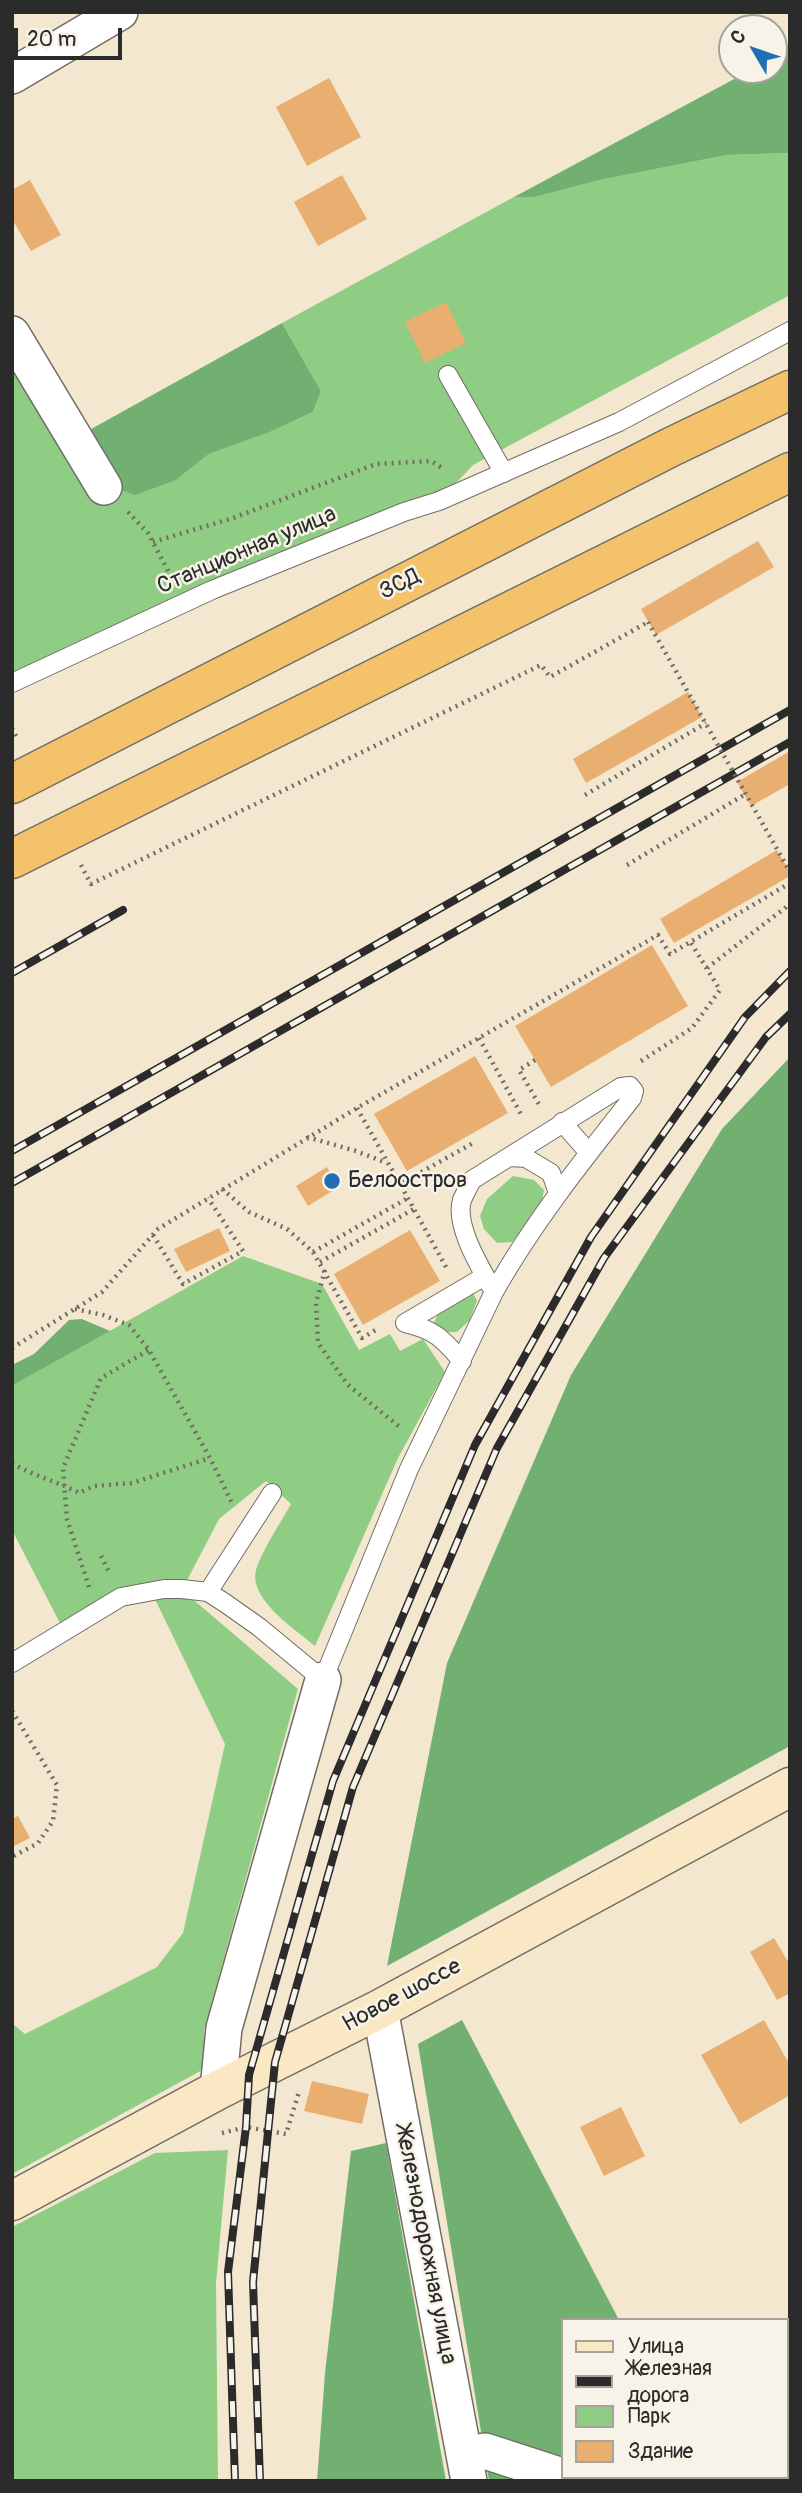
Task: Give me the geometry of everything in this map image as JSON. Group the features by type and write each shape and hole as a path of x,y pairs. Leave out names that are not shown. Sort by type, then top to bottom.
{"highway":[{"name":"ЗСД","path":"12,784 671,447 790,390"},
{"path":"12,859 790,472"}],"main road":[{"name":"Новое шоссе","path":"12,2201 218,2091 380,2009 790,1787"}],"street":[{"path":"12,76 120,12"},
{"path":"12,334 104,487"},
{"path":"218,2091 223,2028 323,1680"},
{"name":"Железнодорожная улица","path":"380,2009 467,2468"},
{"path":"467,2468 485,2451 560,2476"}],"lane":[{"name":"Станционная улица","path":"12,683 186,602 504,473 620,422 790,331"},
{"path":"448,376 504,473"},
{"path":"12,1663 121,1597 164,1589 208,1592 259,1627 323,1680 409,1469 494,1292 558,1193 632,1098 634,1091 630,1086 621,1087 562,1122 472,1180 461,1202 463,1225 494,1292"},
{"path":"562,1122 589,1153"},
{"path":"510,1157 526,1158 551,1173 558,1193"},
{"path":"462,1361 427,1328 405,1323 485,1276"},
{"path":"208,1592 272,1493"}],"path":[{"path":"153,542 233,518 376,464 431,461 472,486"},
{"path":"104,487 148,533 186,602"},
{"path":"78,860 91,884 541,666 550,677 648,622 790,872"},
{"path":"585,795 706,723"},
{"path":"627,865 744,795"},
{"path":"12,1348 102,1292 158,1229 307,1137 659,934 670,954 790,883"},
{"path":"707,968 790,902"},
{"path":"636,1064 692,1028 720,990 691,943"},
{"path":"480,1038 522,1116"},
{"path":"535,1060 519,1070 540,1106"},
{"path":"510,1123 551,1099"},
{"path":"357,1108 449,1273"},
{"path":"307,1137 388,1163"},
{"path":"401,1184 486,1137"},
{"path":"222,1189 248,1212 287,1229 313,1252 362,1338 382,1326"},
{"path":"153,1235 183,1284 243,1251 208,1198"},
{"path":"313,1252 408,1198"},
{"path":"320,1262 414,1209"},
{"path":"325,1270 316,1303 317,1343 348,1385 402,1429 424,1438"},
{"path":"75,1309 103,1315 129,1325 149,1350 210,1458 247,1532"},
{"path":"97,1610 67,1520 63,1468 101,1378 149,1350"},
{"path":"12,1463 79,1493 94,1486 132,1483 210,1458"},
{"path":"12,1711 57,1785 53,1821 38,1843 12,1857"}],"green space":[{"path":"790,49 790,153 727,155 600,180 535,197 514,197 725,84 788,84"},
{"path":"790,153 790,295 473,465 439,501 12,683 12,336 75,438 176,480 209,454 270,432 313,412 321,391 282,323 514,197 535,197 600,180 727,155"},
{"path":"282,323 321,391 313,412 270,432 209,454 176,480 135,495 102,483 75,438"},
{"path":"790,1057 790,1746 387,1966 447,1663 571,1375 722,1129"},
{"path":"513,1176 534,1180 544,1190 541,1206 512,1242 497,1243 484,1229 480,1216 487,1199"},
{"path":"243,1256 322,1284 359,1350 390,1334 400,1351 423,1339 445,1372 398,1458 315,1646 265,1601 255,1578 264,1551 291,1504 266,1481 219,1519 182,1590 298,1689 204,2030 204,2069 12,2174 12,2023 25,2034 157,1967 183,1933 225,1744 152,1593 64,1631 12,1530 12,1386"},
{"path":"473,1293 477,1301 469,1321 457,1332 439,1332 434,1322 439,1313"},
{"path":"82,1319 110,1331 12,1386 12,1365 34,1354 69,1320"},
{"path":"462,2020 618,2318 560,2318 560,2479 613,2481 489,2481 418,2044"},
{"path":"386,2143 446,2481 317,2481 325,2373 351,2151"},
{"path":"228,2150 216,2283 218,2481 12,2481 12,2227 155,2153"}],"building":[{"path":"329,78 361,137 307,166 276,107"},
{"path":"342,175 367,219 318,246 294,202"},
{"path":"30,180 61,235 31,251 12,219 12,190"},
{"path":"446,302 466,343 425,363 405,322"},
{"path":"758,541 774,567 656,635 641,609"},
{"path":"688,692 702,717 586,783 573,759"},
{"path":"790,751 790,784 751,806 737,782"},
{"path":"777,850 790,876 674,943 660,919"},
{"path":"652,945 688,1006 551,1087 515,1026"},
{"path":"475,1056 508,1113 407,1171 374,1114"},
{"path":"327,1167 339,1187 308,1206 296,1186"},
{"path":"219,1228 230,1251 186,1272 174,1249"},
{"path":"410,1230 440,1281 363,1325 334,1274"},
{"path":"18,1816 30,1838 12,1847 12,1819"},
{"path":"774,1938 790,1965 790,1993 777,2000 750,1952"},
{"path":"764,2020 790,2065 790,2095 740,2124 701,2055"},
{"path":"312,2081 369,2094 362,2124 304,2111"},
{"path":"621,2107 645,2156 604,2176 580,2127"},
{"path":"790,2367 788,2454 788,2368"}],"railway":[{"path":"12,1151 790,710"},
{"path":"12,1183 790,742"},
{"path":"12,973 123,910"},
{"path":"235,2481 228,2272 246,2127 249,2075 333,1781 475,1445 591,1237 745,1017 790,971"},
{"path":"260,2481 253,2282 275,2062 353,1787 497,1448 604,1258 766,1037 790,1014"}],"place":[{"name":"Белоостров","path":"332,1181"}]}
